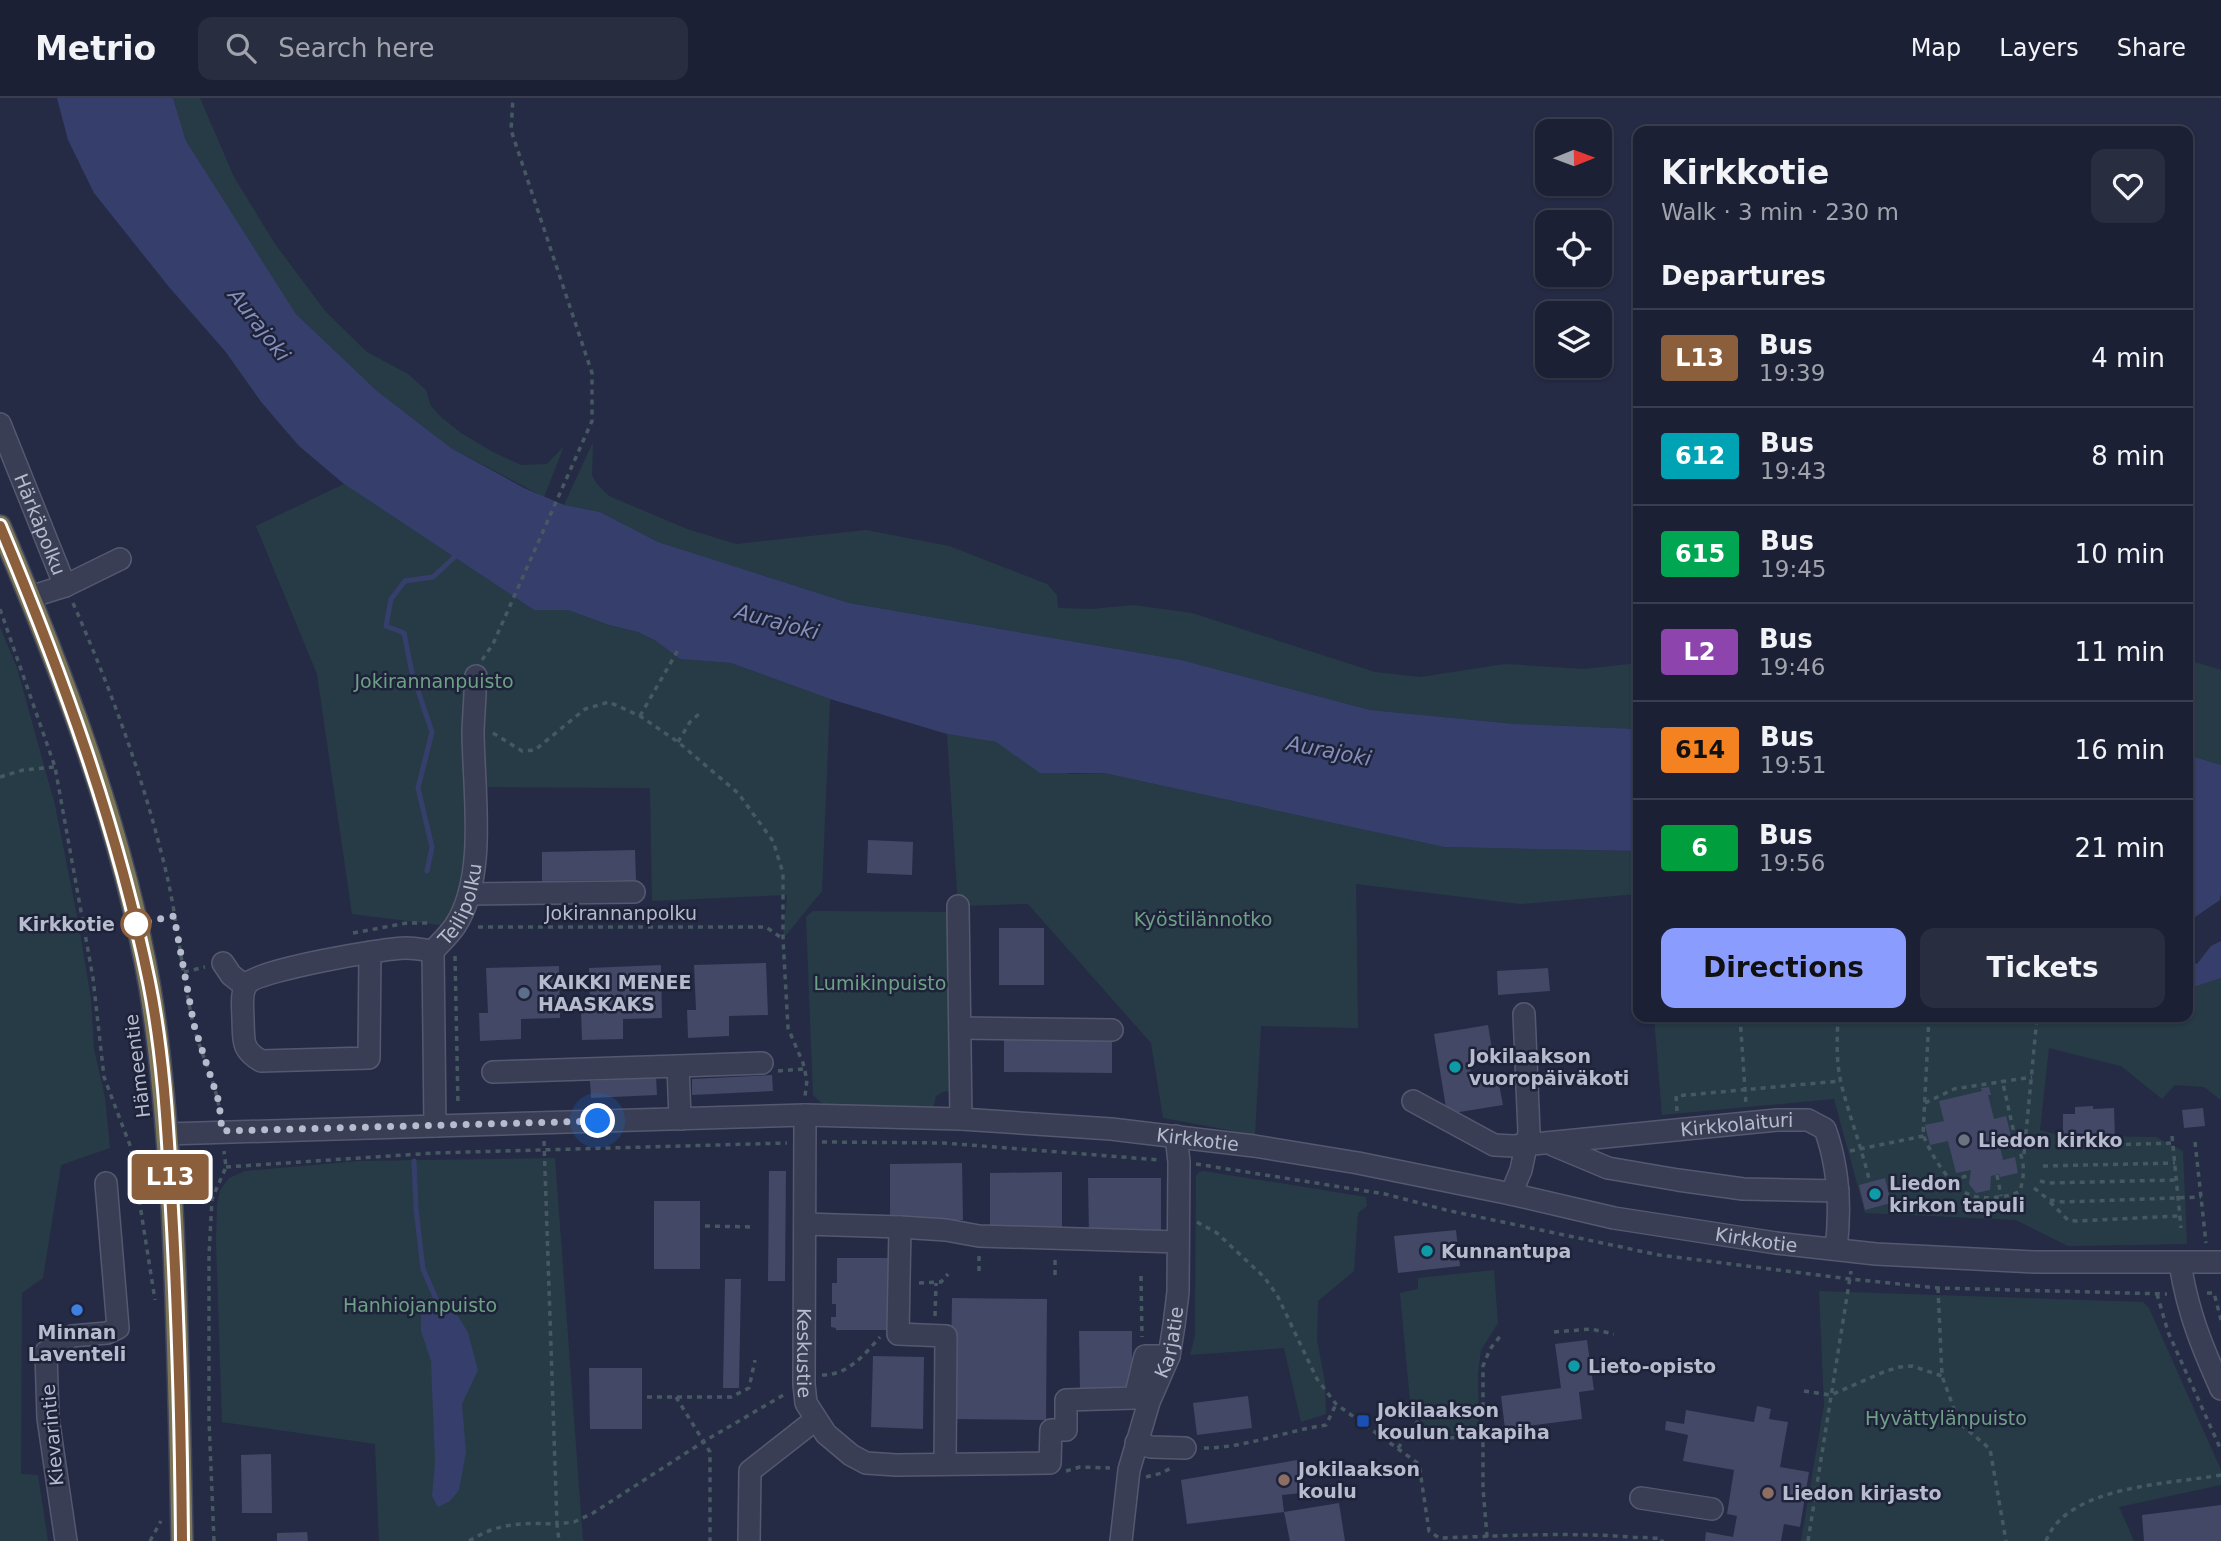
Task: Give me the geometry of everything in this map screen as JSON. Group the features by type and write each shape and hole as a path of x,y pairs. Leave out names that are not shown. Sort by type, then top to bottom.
{"highway":[{"name":"Hämeentie","path":"0,526 30,597 108,818 131,899 149,984 164,1084 179,1336 182,1541"}],"street":[{"name":"Härkäpolku","path":"0,424 65,586"},
{"path":"30,597 65,586 120,559"},
{"name":"Teilipolku","path":"435,1126 433,951 455,926 469,894 473,874 477,788 473,732 476,676"},
{"path":"469,894 634,892"},
{"path":"958,906 961,1119"},
{"path":"369,953 369,1058 261,1061 250,1055 244,1046 243,1001 245,986 250,980 271,973 369,953 405,948 433,951"},
{"path":"223,963 230,975 245,986"},
{"path":"1511,1194 1521,1170 1529,1132 1524,1014"},
{"path":"960,1028 1112,1030"},
{"path":"493,1072 762,1063"},
{"path":"678,1066 680,1119"},
{"name":"Kirkkolaituri","path":"1413,1101 1494,1145 1526,1145 1808,1120 1825,1129 1834,1155 1839,1226 1845,1251"},
{"name":"Kirkkotie","path":"167,1134 680,1119 805,1106 1176,1136 1345,1161 1511,1194 1614,1218 1845,1251 2035,1262 2180,1263 2214,1257"},
{"name":"Keskustie","path":"805,1106 804,1384 806,1403 815,1420 838,1446 866,1463 1051,1463 1051,1430 1066,1430 1066,1400 1135,1398 1145,1356"},
{"name":"Karjatie","path":"1121,1541 1129,1470 1149,1402 1169,1356 1178,1292 1179,1162 1176,1136"},
{"path":"1548,1143 1608,1168 1678,1180 1743,1189 1838,1191"},
{"name":"Kievarintie","path":"66,1541 48,1418 46,1352 72,1336 107,1333 118,1328 106,1183"},
{"path":"804,1224 946,1230 979,1236 1178,1242"},
{"path":"900,1227 898,1334 946,1336 945,1464"},
{"path":"2180,1263 2193,1323 2221,1389"},
{"path":"1145,1356 1169,1356"},
{"path":"749,1541 750,1471 815,1420"},
{"path":"1136,1443 1151,1447 1185,1448"},
{"path":"1641,1498 1712,1509"}],"path":[{"path":"476,676 514,598 592,421 592,373 511,130 513,98"},
{"path":"65,586 97,658 142,780 167,878 194,1025 219,1102 226,1167 212,1199 209,1255 209,1420 214,1541"},
{"path":"0,608 55,767 93,978 104,1077 131,1148 140,1192 156,1310"},
{"path":"640,716 678,650"},
{"path":"473,732 490,731 522,751 535,750 585,709 610,702 640,716 678,742 738,793 773,841 783,873 783,939 788,1028 807,1080 805,1106"},
{"path":"678,742 690,722 700,713"},
{"path":"0,776 23,770 55,767"},
{"name":"Jokirannanpolku","path":"455,926 766,927 783,939"},
{"path":"1740,1022 1747,1124"},
{"path":"1838,1022 1836,1038 1840,1082 1862,1147 1869,1179"},
{"path":"1929,1022 1925,1135 1929,1149 1952,1180 1966,1193 1984,1198 2013,1195 2020,1191 2037,1022"},
{"path":"1925,1103 1954,1089 2032,1077"},
{"path":"2002,1080 2023,1157"},
{"path":"1679,1130 1676,1096 1840,1082"},
{"path":"1834,1155 1925,1135"},
{"path":"2172,1136 2181,1228"},
{"path":"2195,1142 2201,1197 2214,1257"},
{"path":"226,1167 357,1156 806,1143 944,1143 1179,1162 1385,1194 1459,1213 1659,1255 1850,1279 1938,1288 2167,1294"},
{"path":"2046,1147 2173,1143"},
{"path":"544,1151 559,1541"},
{"path":"2043,1166 2175,1163"},
{"path":"1952,1180 1970,1175"},
{"path":"1997,1175 2001,1196"},
{"path":"2040,1181 2176,1180"},
{"path":"2034,1188 2068,1220 2180,1216"},
{"path":"2049,1200 2064,1202 2201,1197"},
{"path":"1189,1217 1217,1233 1264,1277 1277,1295 1317,1379 1336,1404 1419,1464 1429,1531 1439,1538 1604,1534 1634,1539 1646,1536 1662,1541"},
{"path":"705,1226 755,1227"},
{"path":"1808,1541 1850,1279 1845,1251"},
{"path":"899,1282 936,1283 941,1282 948,1274"},
{"path":"1141,1276 1142,1346 1145,1356"},
{"path":"1938,1288 1942,1376 1954,1409 1964,1426 1990,1449 2006,1541"},
{"path":"2199,1293 2221,1292"},
{"path":"2214,1293 2221,1320"},
{"path":"2157,1294 2168,1332 2221,1450"},
{"path":"1554,1332 1591,1329 1614,1334"},
{"path":"814,1375 839,1373 854,1364 880,1337 898,1334"},
{"path":"1487,1537 1483,1488 1483,1366 1490,1349 1502,1334"},
{"path":"647,1397 730,1397 749,1388 755,1360"},
{"path":"1804,1391 1831,1395 1900,1367 1912,1366 1942,1376"},
{"path":"469,1541 498,1526 514,1523 574,1522 593,1513 703,1442 790,1391"},
{"path":"676,1397 710,1452 710,1541"},
{"path":"1144,1477 1162,1473 1182,1462 1185,1448 1224,1448 1326,1425 1336,1404"},
{"path":"1398,1448 1417,1422 1441,1439 1484,1434"},
{"path":"2046,1541 2050,1531 2090,1500 2131,1487 2221,1475"},
{"path":"150,1541 163,1517"}],"green space":[{"path":"173,98 200,98 234,177 275,244 326,312 367,352 408,374 426,390 431,406 441,417 461,433 493,452 521,465 547,464 564,446 544,497 451,448 377,391 296,314 186,141"},
{"path":"593,442 592,475 609,496 687,529 736,544 866,530 949,546 1047,584 1057,595 1058,608 1092,609 1133,605 1192,613 1375,672 1420,677 1505,664 1584,669 1633,664 1633,729 1515,724 1370,710 1181,660 849,603 658,542 600,512 564,505"},
{"name":"Jokirannanpuisto","path":"344,484 534,610 568,610 638,632 656,641 680,659 731,663 830,699 822,891 783,939 787,895 652,901 650,788 477,787 455,927 352,914 317,674 256,526"},
{"path":"0,627 17,668 55,805 91,999 94,1049 105,1097 110,1148 61,1165 43,1278 22,1293 21,1474 38,1475 48,1541 0,1541"},
{"path":"2193,662 2221,670 2221,765 2193,757"},
{"name":"Kyöstilännotko","path":"947,734 996,742 1018,756 1070,774 1104,773 1444,847 1633,851 1633,894 1520,904 1356,884 1358,1028 1261,1026 1255,1135 1163,1118 1151,1043 1028,904 958,906"},
{"name":"Lumikinpuisto","path":"813,911 952,912 951,1091 936,1096 933,1109 824,1105 813,1095 806,917"},
{"path":"2221,978 2221,1100 2204,1087 2175,1085 2162,1099 2121,1066 2049,1048 2040,1130 2063,1136 2156,1137 2183,1151 2187,1244 2068,1246 2016,1220 1865,1213 1834,1099 1662,1115 1654,1022 2193,1022 2193,987"},
{"name":"Hanhiojanpuisto","path":"555,1158 583,1541 379,1541 375,1444 222,1422 217,1204 220,1190 229,1178 245,1171 359,1161"},
{"path":"1204,1171 1366,1197 1367,1206 1358,1213 1354,1271 1318,1301 1317,1340 1325,1382 1326,1414 1301,1422 1284,1348 1190,1355 1195,1336 1196,1176"},
{"path":"1494,1270 1498,1323 1481,1350 1478,1373 1479,1432 1439,1436 1411,1412 1400,1293 1418,1289 1418,1278"},
{"name":"Hyvättylänpuisto","path":"1819,1291 2143,1302 2149,1308 2221,1470 2221,1485 2119,1507 2134,1541 1801,1541 1824,1405"}],"water":[{"name":"Aurajoki","path":"57,98 173,98 186,141 296,314 377,391 451,448 524,488 564,505 600,512 658,542 849,603 1181,660 1370,710 1515,724 1633,729 1633,851 1444,847 1104,773 1040,773 996,742 947,734 830,699 731,663 680,659 656,641 638,632 568,610 534,610 344,484 299,446 262,403 225,351 169,287 94,193 68,140"},
{"path":"2193,757 2221,765 2220,900 2195,917"},
{"path":"2221,941 2221,978 2193,987 2193,962 2197,964 2211,946"},
{"path":"440,1308 458,1316 468,1333 478,1370 462,1404 466,1452 459,1490 450,1501 438,1507 432,1496 435,1462 431,1361 421,1331 421,1311"}],"building":[{"path":"868,840 913,842 912,875 867,873"},
{"path":"635,850 636,880 542,881 542,852"},
{"path":"999,928 1044,928 1044,985 999,985"},
{"path":"766,963 768,1015 729,1016 729,1036 688,1038 687,1010 696,1010 694,965"},
{"path":"661,965 662,1018 623,1019 623,1039 582,1040 581,1012 590,1012 589,968"},
{"path":"559,966 560,1018 521,1019 521,1039 480,1041 479,1013 488,1013 486,968"},
{"path":"1548,968 1550,991 1498,995 1497,971"},
{"name":"Jokilaakson vuoropäiväkoti","path":"1488,1025 1493,1055 1469,1060 1472,1078 1497,1074 1503,1105 1447,1114 1434,1034"},
{"path":"1004,1038 1112,1039 1112,1073 1004,1072"},
{"path":"772,1075 773,1091 692,1095 692,1079"},
{"path":"656,1077 657,1095 591,1098 590,1081"},
{"name":"Liedon kirkko","path":"1989,1087 1991,1095 1988,1095 1994,1119 2006,1116 2011,1136 1998,1139 2003,1160 2015,1157 2018,1173 1991,1176 1990,1190 1976,1193 1969,1184 1971,1170 1956,1173 1948,1141 1930,1145 1925,1125 1944,1121 1939,1101"},
{"path":"2093,1106 2093,1109 2114,1108 2115,1138 2063,1139 2063,1114 2075,1114 2075,1107"},
{"path":"2203,1108 2205,1126 2184,1128 2182,1110"},
{"path":"962,1163 963,1220 890,1220 890,1164"},
{"path":"769,1171 786,1171 785,1281 768,1281"},
{"path":"1062,1172 1062,1229 990,1229 990,1173"},
{"path":"1088,1178 1161,1178 1161,1235 1089,1235"},
{"name":"Liedon kirkon tapuli","path":"1885,1178 1891,1203 1865,1210 1859,1185"},
{"path":"654,1201 700,1201 700,1269 654,1269"},
{"name":"Kunnantupa","path":"1456,1230 1460,1266 1398,1273 1394,1236"},
{"path":"837,1258 890,1258 888,1330 836,1330 831,1327 831,1317 836,1317 836,1304 832,1304 832,1283 837,1283"},
{"path":"725,1279 741,1279 739,1388 723,1388"},
{"path":"952,1298 1047,1299 1046,1420 950,1419"},
{"path":"1079,1331 1132,1331 1132,1390 1080,1390"},
{"name":"Lieto-opisto","path":"1587,1340 1594,1390 1579,1392 1582,1419 1505,1429 1501,1396 1561,1388 1555,1344"},
{"path":"873,1356 924,1357 923,1429 871,1427"},
{"path":"589,1368 642,1368 642,1429 590,1429"},
{"path":"1248,1396 1252,1428 1197,1435 1193,1403"},
{"name":"Liedon kirjasto","path":"1757,1406 1771,1409 1769,1419 1788,1422 1780,1467 1809,1472 1800,1527 1784,1524 1781,1541 1705,1541 1706,1532 1733,1537 1737,1516 1727,1514 1734,1470 1683,1461 1688,1435 1665,1430 1666,1421 1684,1424 1686,1410 1754,1422"},
{"path":"271,1454 272,1513 242,1513 241,1455"},
{"path":"1297,1460 1302,1493 1282,1495 1284,1512 1187,1524 1181,1480"},
{"path":"1339,1503 1345,1541 1290,1541 1284,1512"},
{"path":"2221,1505 2221,1541 2144,1541 2142,1515"},
{"path":"307,1532 308,1541 277,1541 277,1533"}],"waterway":[{"path":"427,871 432,847 418,788 432,732 412,673 404,633 386,626 391,599 405,581 433,577 461,551"},
{"path":"414,1161 423,1269 440,1308"}],"bus line":[{"name":"L13","path":"0,526 30,597 108,818 131,899 149,984 164,1084 178,1311 182,1541"}],"place":[{"name":"Kirkkotie","path":"136,924"},
{"name":"KAIKKI MENEE HAASKAKS","path":"524,993"},
{"name":"Jokilaakson vuoropäiväkoti","path":"1455,1067"},
{"name":"Liedon kirkko","path":"1964,1140"},
{"name":"Liedon kirkon tapuli","path":"1875,1194"},
{"name":"Kunnantupa","path":"1427,1251"},
{"name":"Minnan Laventeli","path":"77,1310"},
{"name":"Lieto-opisto","path":"1574,1366"},
{"name":"Jokilaakson koulun takapiha","path":"1363,1421"},
{"name":"Jokilaakson koulu","path":"1284,1480"},
{"name":"Liedon kirjasto","path":"1768,1493"}],"route":[{"path":"136,924 174,916 194,1025 219,1102 222,1131 598,1121"}]}
